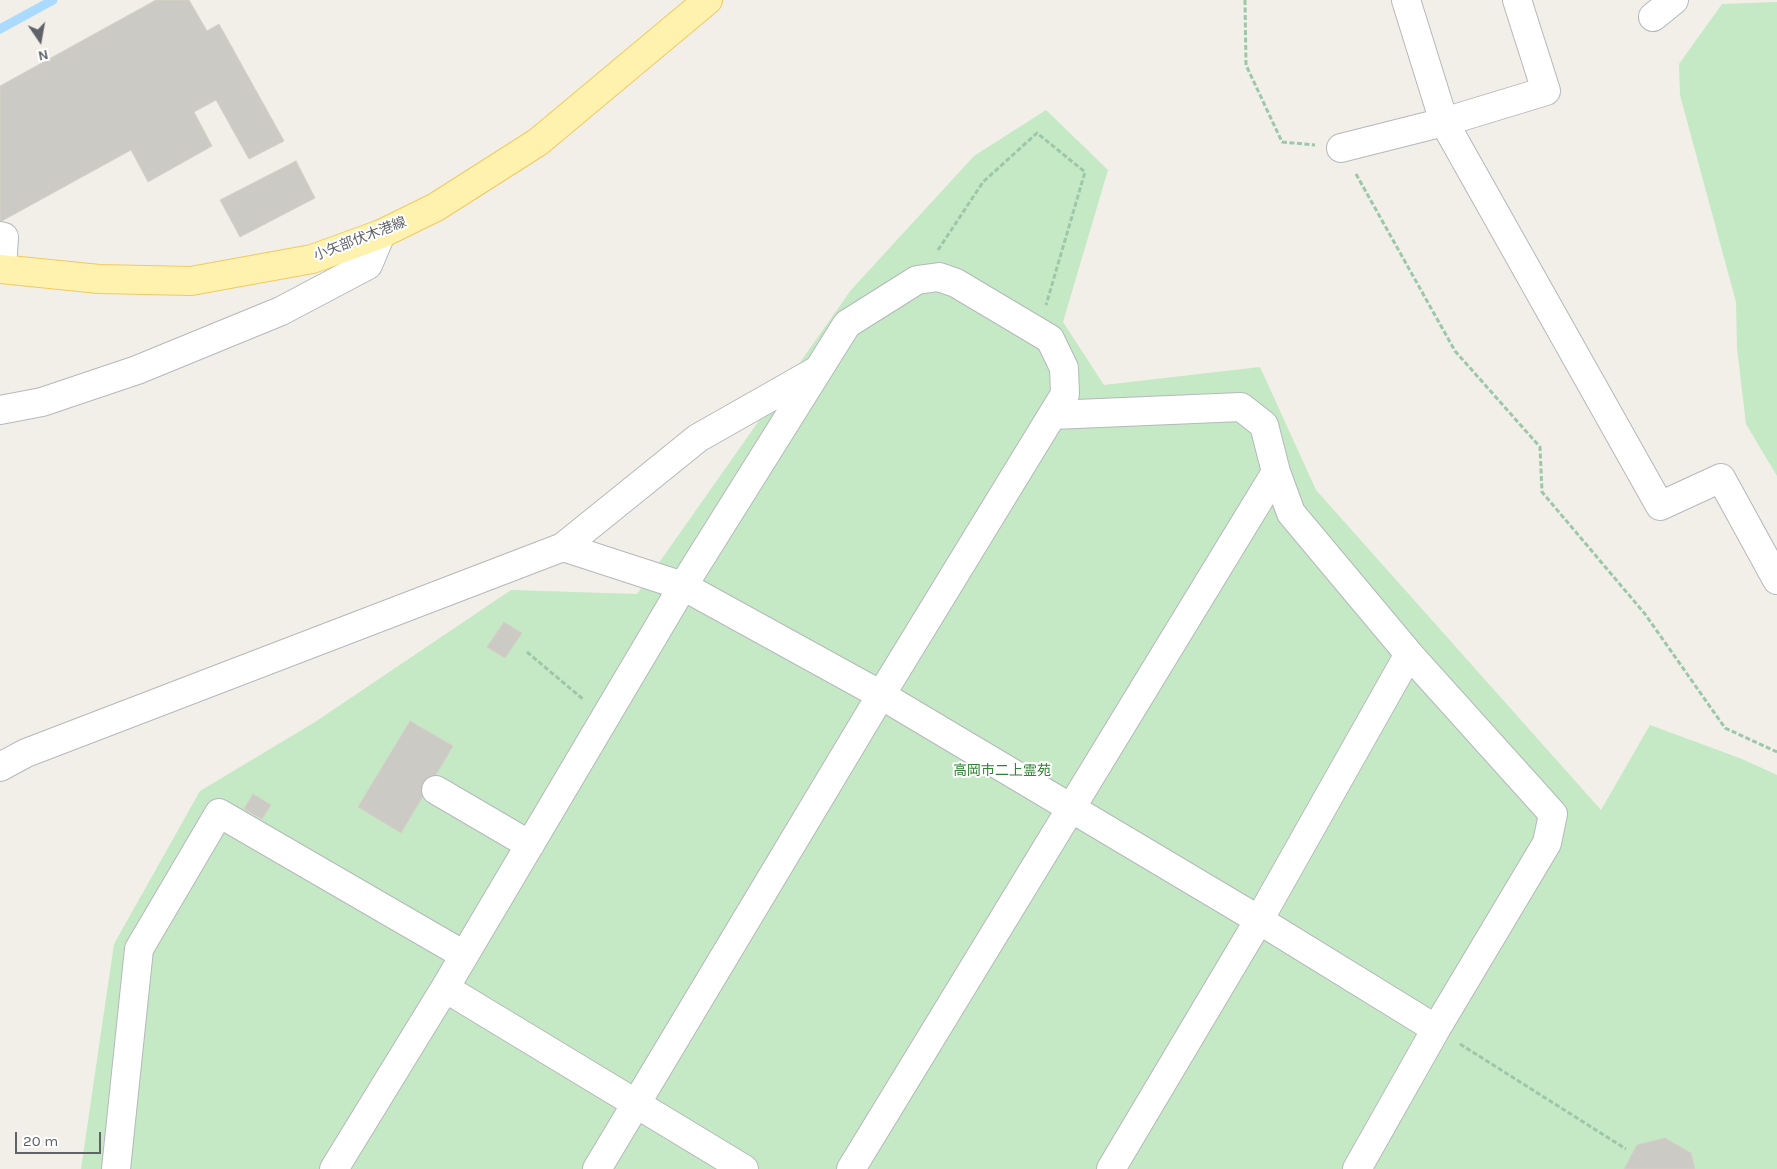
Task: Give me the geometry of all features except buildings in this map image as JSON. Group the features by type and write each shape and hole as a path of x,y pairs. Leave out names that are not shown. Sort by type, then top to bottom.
{"main road":[{"name":"小矢部伏木港線","path":"1,269 99,279 191,280 312,259 381,234 436,207 538,142 708,0"}],"street":[{"path":"1406,0 1444,122 1660,506 1721,478 1777,580"},
{"path":"1341,148 1444,122 1546,91 1517,0"},
{"path":"1652,17 1674,0"},
{"path":"0,410 42,402 137,370 281,311 368,264 381,234"},
{"path":"0,236 4,237 1,269"},
{"path":"334,1169 445,988 683,586 848,324 917,280 939,277 956,283 1050,339 1064,368 1065,394 881,695 597,1169"},
{"path":"0,767 35,750 563,547 698,438 820,368"},
{"path":"1053,415 1242,407 1264,425 1276,472 1291,513 1409,654 1553,814 1547,843 1436,1029 1357,1169"},
{"path":"851,1169 1276,472"},
{"path":"563,547 683,586 881,695 1259,920 1436,1029"},
{"path":"1111,1169 1259,920 1409,654"},
{"path":"436,790 530,845"},
{"path":"116,1169 139,949 219,813 464,955"},
{"path":"445,988 744,1169"}],"path":[{"path":"1245,0 1246,65 1282,142 1341,148 1455,351 1540,447 1542,492 1645,614 1725,728 1777,752"},
{"path":"917,280 983,182 1037,133 1084,172 1038,332"},
{"path":"527,652 605,718"},
{"path":"1436,1029 1626,1149"}],"green space":[{"path":"1777,2 1777,476 1746,424 1737,348 1736,302 1680,95 1679,64 1722,4"},
{"name":"高岡市二上霊苑","path":"1046,110 1108,170 1063,322 1104,385 1260,367 1316,490 1601,810 1650,725 1742,759 1777,775 1777,1169 81,1169 114,944 200,791 315,722 511,590 637,594 851,290 974,156"}],"waterway":[{"path":"0,29 53,0"}]}
